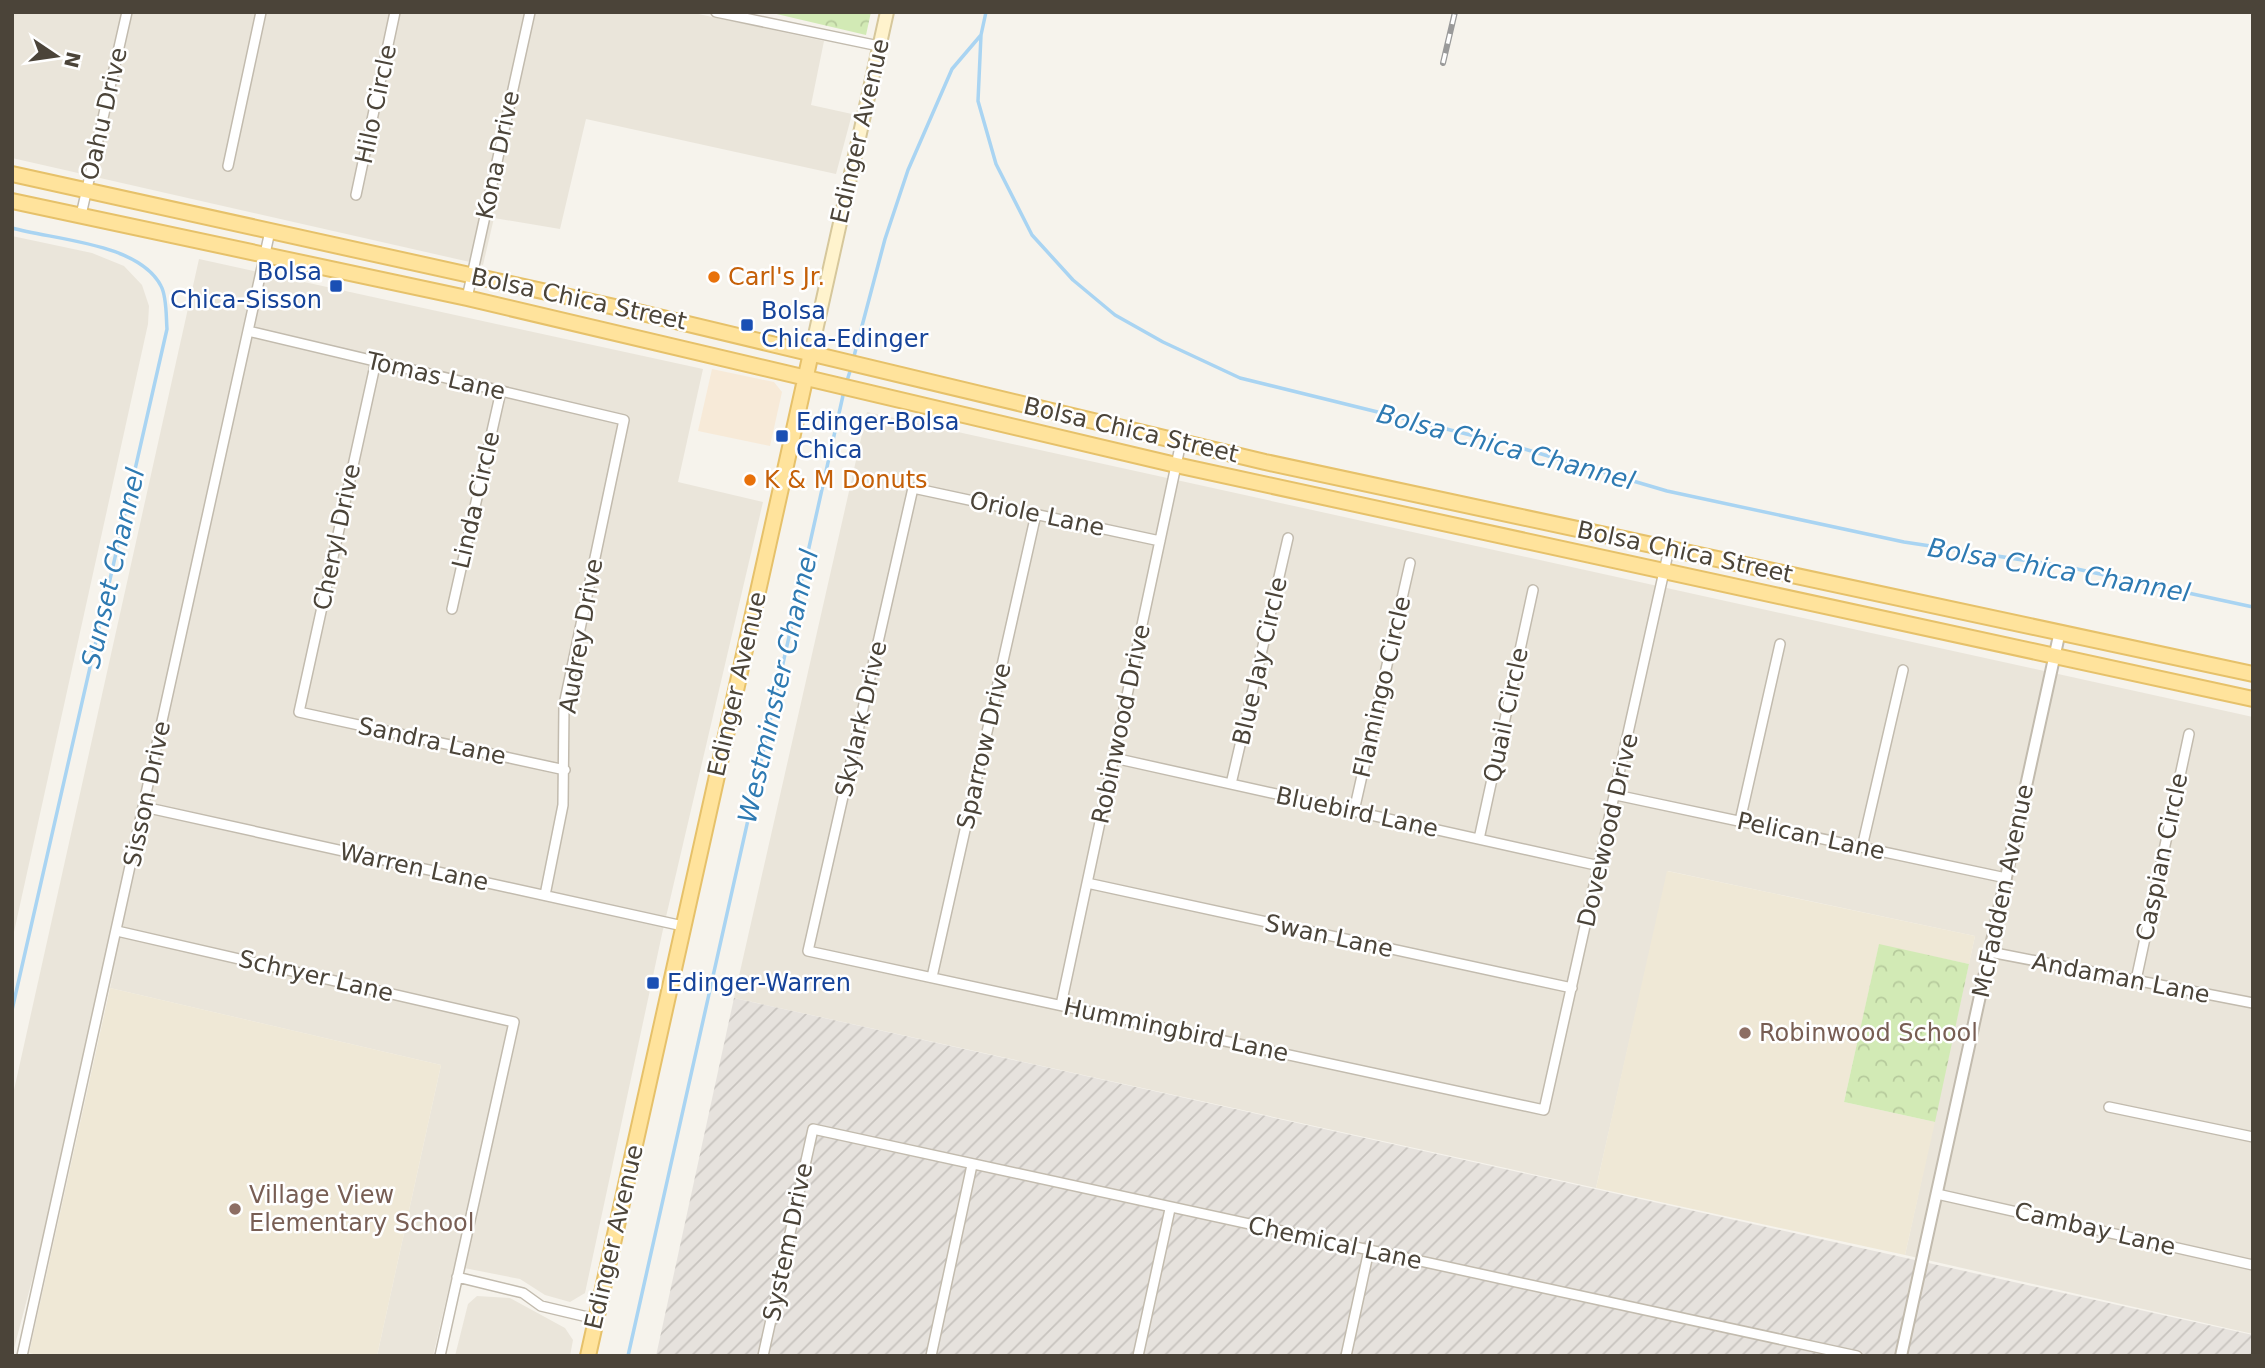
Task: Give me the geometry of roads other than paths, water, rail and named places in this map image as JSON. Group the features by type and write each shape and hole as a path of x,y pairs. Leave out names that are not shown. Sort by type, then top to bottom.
{"main road":[{"name":"Edinger Avenue","path":"588,1356 887,12"},
{"name":"Bolsa Chica Street","path":"12,174 642,313 1181,442 2253,674"},
{"name":"Bolsa Chica Street","path":"12,201 467,298 1176,465 2253,699"},
{"path":"637,337 642,313"}],"street":[{"name":"Oahu Drive","path":"81,215 127,12"},
{"path":"228,166 261,12"},
{"name":"Hilo Circle","path":"356,195 396,12"},
{"name":"Kona Drive","path":"467,298 530,12"},
{"path":"716,12 879,46"},
{"name":"Sisson Drive","path":"22,1356 270,231"},
{"name":"Tomas Lane","path":"248,331 624,420"},
{"name":"Cheryl Drive","path":"299,712 376,361"},
{"name":"Linda Circle","path":"452,609 501,391"},
{"name":"Audrey Drive","path":"545,895 563,805 564,705 624,420"},
{"name":"Robinwood Drive","path":"1061,1005 1181,442"},
{"name":"Oriole Lane","path":"913,488 1160,541"},
{"name":"Skylark Drive","path":"808,951 913,488"},
{"name":"Sparrow Drive","path":"932,977 1036,514"},
{"name":"Blue Jay Circle","path":"1231,784 1288,538"},
{"name":"Dovewood Drive","path":"1544,1110 1669,549"},
{"name":"Flamingo Circle","path":"1354,811 1410,563"},
{"name":"Quail Circle","path":"1479,839 1533,590"},
{"name":"McFadden Avenue","path":"1901,1356 2060,631"},
{"path":"1740,821 1780,644"},
{"path":"1862,847 1903,670"},
{"name":"Sandra Lane","path":"299,712 565,770"},
{"name":"Caspian Circle","path":"2136,980 2189,734"},
{"name":"Bluebird Lane","path":"1114,758 1600,866"},
{"name":"Pelican Lane","path":"1616,794 2006,878"},
{"name":"Warren Lane","path":"144,807 683,926"},
{"name":"Swan Lane","path":"1087,883 1572,988"},
{"name":"Schryer Lane","path":"117,931 514,1022 457,1278"},
{"name":"Hummingbird Lane","path":"808,951 1544,1110"},
{"name":"Andaman Lane","path":"1990,952 2253,1003"},
{"path":"2109,1107 2253,1138"},
{"name":"Chemical Lane","path":"813,1129 1170,1209 1857,1356"},
{"name":"System Drive","path":"764,1356 813,1129"},
{"path":"931,1356 972,1165"},
{"name":"Cambay Lane","path":"1937,1194 2253,1265"},
{"path":"1138,1356 1170,1209"},
{"path":"1346,1356 1369,1250"},
{"path":"440,1356 457,1278 523,1293 541,1306 596,1319"}],"waterway":[{"name":"Bolsa Chica Channel","path":"986,12 981,35 978,101 996,164 1032,235 1073,280 1115,315 1163,342 1240,378 1511,445 1667,491 1904,542 2063,566 2253,607"},
{"name":"Westminster Channel","path":"853,360 885,239 908,170 952,69 981,35"},
{"name":"Sunset Channel","path":"12,228 94,245 134,260 150,272 161,286 167,329 12,1010"},
{"name":"Westminster Channel","path":"846,384 851,368"},
{"name":"Westminster Channel","path":"628,1356 844,391"}],"railway":[{"path":"1443,63 1455,12"}],"place":[{"name":"Carl's Jr.","path":"714,277"},
{"name":"Bolsa Chica-Sisson","path":"336,286"},
{"name":"Bolsa Chica-Edinger","path":"747,325"},
{"name":"Edinger-Bolsa Chica","path":"782,436"},
{"name":"K & M Donuts","path":"750,480"},
{"name":"Edinger-Warren","path":"653,983"},
{"name":"Robinwood School","path":"1745,1033"},
{"name":"Village View Elementary School","path":"235,1209"}]}
